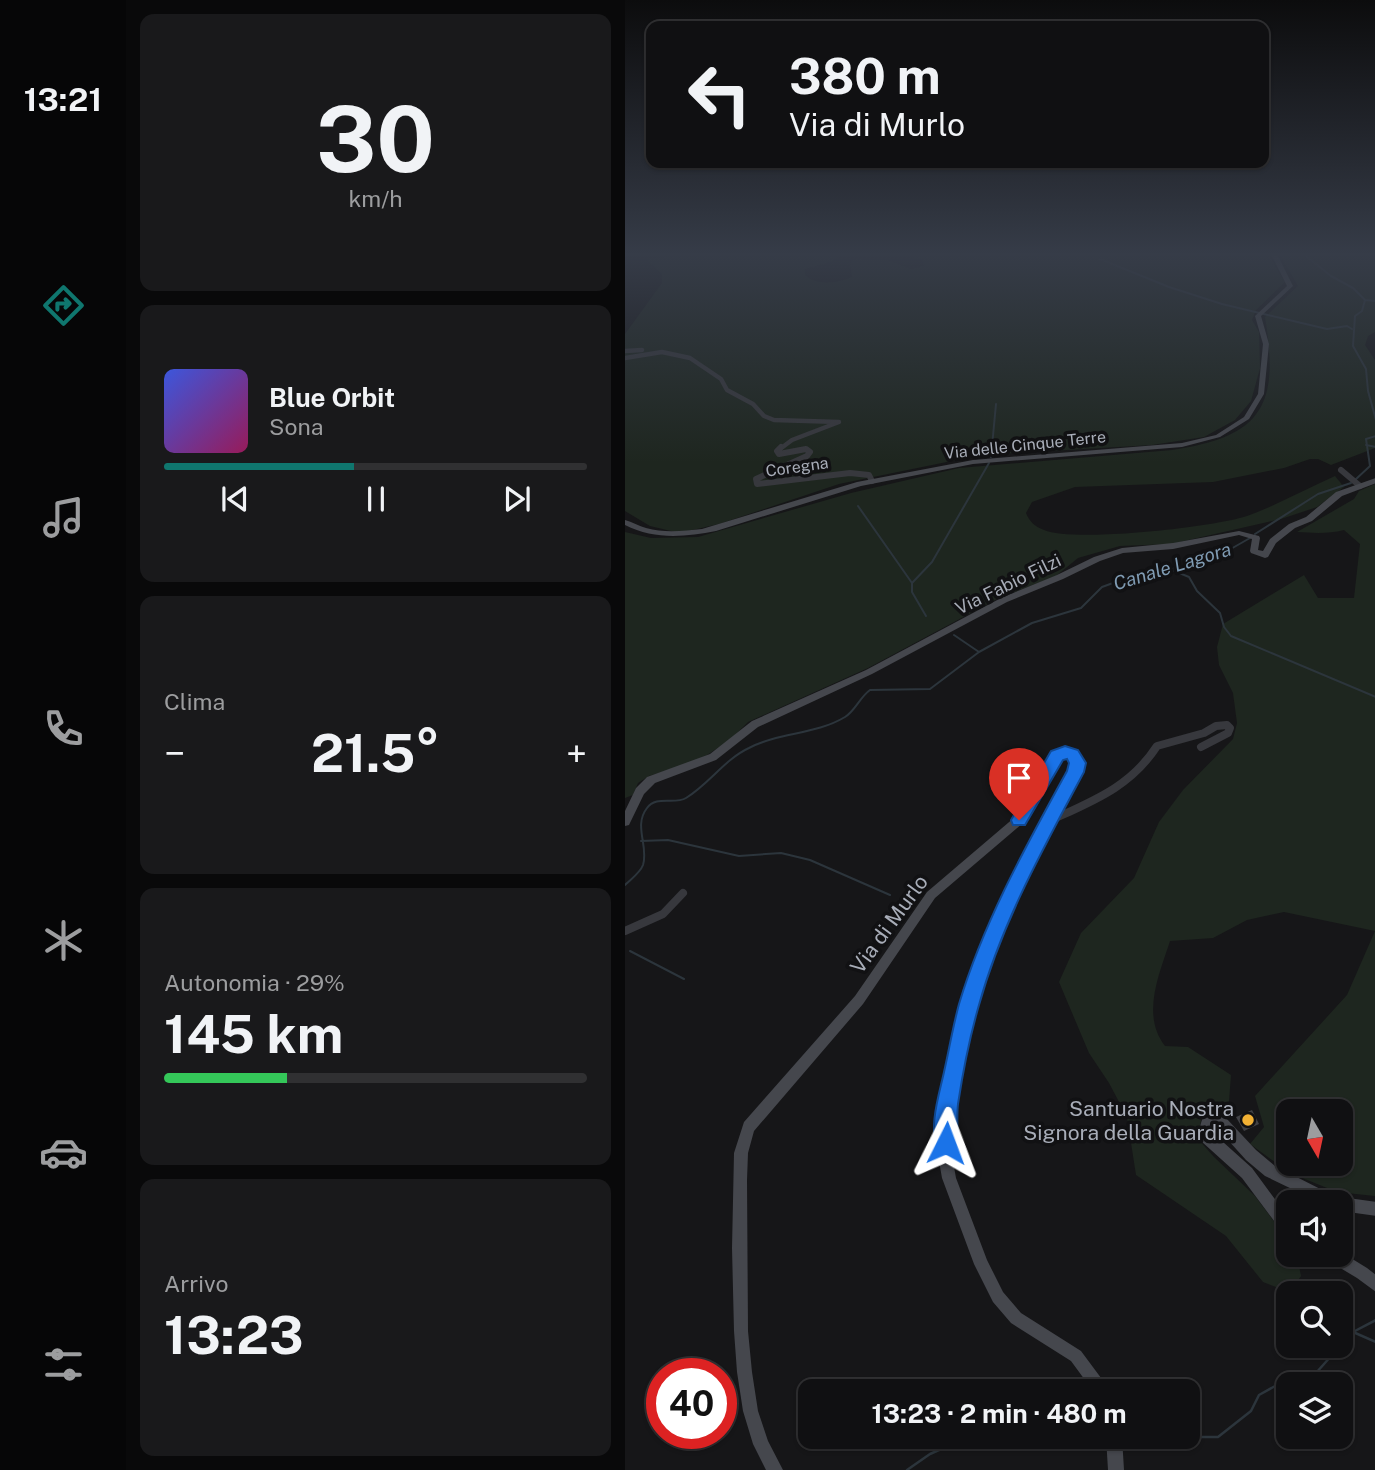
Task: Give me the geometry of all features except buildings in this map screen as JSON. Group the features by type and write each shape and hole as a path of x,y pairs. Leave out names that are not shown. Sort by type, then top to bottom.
{"street":[{"name":"Via delle Cinque Terre","path":"625,522 665,534 700,532 872,481 985,460 1182,445 1207,440 1231,430 1247,418 1261,394 1266,344 1260,325"},
{"path":"625,351 663,352"},
{"name":"Coregna","path":"625,358 663,352 682,354 710,375 722,380 727,390 753,404 764,416 774,421 838,422 837,425 796,436 783,445 777,451 779,454 806,449 810,452 807,456 756,479 757,484 850,473 869,475 872,481"},
{"path":"1341,470 1356,482"},
{"name":"Via Fabio Filzi","path":"625,822 640,791 651,780 713,757 755,724 869,672 1004,600 1111,554 1135,548 1173,546 1243,533 1256,538 1255,552 1267,554 1273,541 1292,526 1309,519 1356,482 1375,480"},
{"path":"1046,822 1101,799 1138,775 1157,746 1204,733 1216,726 1227,725 1230,728 1228,733 1201,747"},
{"name":"Via di Murlo","path":"775,1470 764,1451 745,1382 740,1180 741,1153 749,1127 859,1000 931,895 1019,820 1055,758 1060,754 1070,753 1077,760 1077,766 1018,877 969,1004 948,1105 946,1143 949,1178 981,1264 1007,1308 1016,1318 1076,1356 1093,1379"},
{"path":"625,931 663,914 683,893"},
{"path":"1276,1212 1247,1173 1206,1136 1206,1124 1216,1121 1270,1171 1303,1190"},
{"path":"1353,1206 1375,1209"},
{"path":"1352,1267 1375,1285"},
{"path":"1115,1449 1116,1470"}],"shaded area":[{"path":"632,325 1255,325 1259,332 1260,368 1251,401 1235,420 1204,437 1152,445 981,455 839,484 719,524 675,532 650,526 625,511 625,334"},
{"path":"1266,325 1375,325 1375,332 1368,336 1365,345 1375,360 1375,448 1331,465 1318,459 1310,459 1284,468 1213,482 1075,487 1032,502 1026,513 1038,527 1060,534 1113,534 1206,525 1247,516 1335,476 1344,487 1317,507 1281,519 1171,544 1120,546 1078,558 1056,576 997,599 868,668 748,722 730,740 707,755 649,776 638,783 633,795 625,798 625,532 651,538 698,537 851,493 959,468 1172,450 1202,444 1227,436 1245,426 1258,412 1266,395 1269,348"},
{"path":"1375,484 1375,931 1284,912 1247,920 1213,938 1170,941 1154,995 1154,1021 1165,1046 1188,1047 1231,1075 1228,1115 1211,1115 1201,1120 1198,1139 1255,1196 1276,1224 1276,1267 1299,1267 1301,1276 1298,1281 1276,1281 1276,1287 1263,1282 1226,1236 1136,1175 1127,1117 1089,1053 1059,982 1081,933 1134,878 1159,822 1183,790 1233,739 1237,723 1233,693 1219,665 1217,647 1223,624 1304,575 1318,598 1354,598 1360,544 1344,530 1327,533 1297,532 1354,499 1359,491"},
{"path":"1375,931 1375,1196 1353,1194 1353,1190 1332,1190 1297,1176 1353,1176 1353,1099 1276,1099 1276,1163 1250,1144 1264,1127 1255,1096 1347,995"}],"waterway":[{"path":"1309,325 1327,329 1347,326 1352,329"},
{"path":"1354,325 1353,346 1366,369 1368,391 1376,420"},
{"path":"991,457 996,404"},
{"name":"Canale Lagora","path":"1367,445 1366,439 1376,436"},
{"name":"Canale Lagora","path":"1355,480 1370,466 1367,445"},
{"path":"1367,445 1376,447"},
{"path":"912,583 932,562 989,463"},
{"name":"Canale Lagora","path":"1255,534 1318,494 1351,483"},
{"path":"858,506 912,583"},
{"name":"Canale Lagora","path":"979,652 1032,623 1081,608 1102,587 1124,579 1191,564 1229,550 1250,538"},
{"path":"1172,570 1189,577 1197,591 1220,613 1224,627 1231,636 1376,697"},
{"path":"912,583 912,592 926,616"},
{"path":"954,635 979,652"},
{"name":"Canale Lagora","path":"643,841 641,822 651,804 686,798 740,753 773,739 834,723 849,714 870,690 930,689 979,652"},
{"path":"643,841 668,840 739,856 781,853 810,860 890,895"},
{"name":"Canale Lagora","path":"625,885 643,865 643,841"},
{"path":"630,951 684,979"},
{"path":"1353,1332 1376,1320"},
{"path":"1353,1332 1376,1342"},
{"path":"1200,1437 1218,1437 1251,1411 1259,1395 1277,1385 1316,1373 1329,1358"},
{"path":"907,1470 941,1449"}],"place":[{"name":"Santuario Nostra Signora della Guardia","path":"1248,1120"}],"route":[{"path":"946,1143 948,1105 969,1004 1018,877 1075,772 1077,763 1072,754 1057,756 1019,820"}]}
